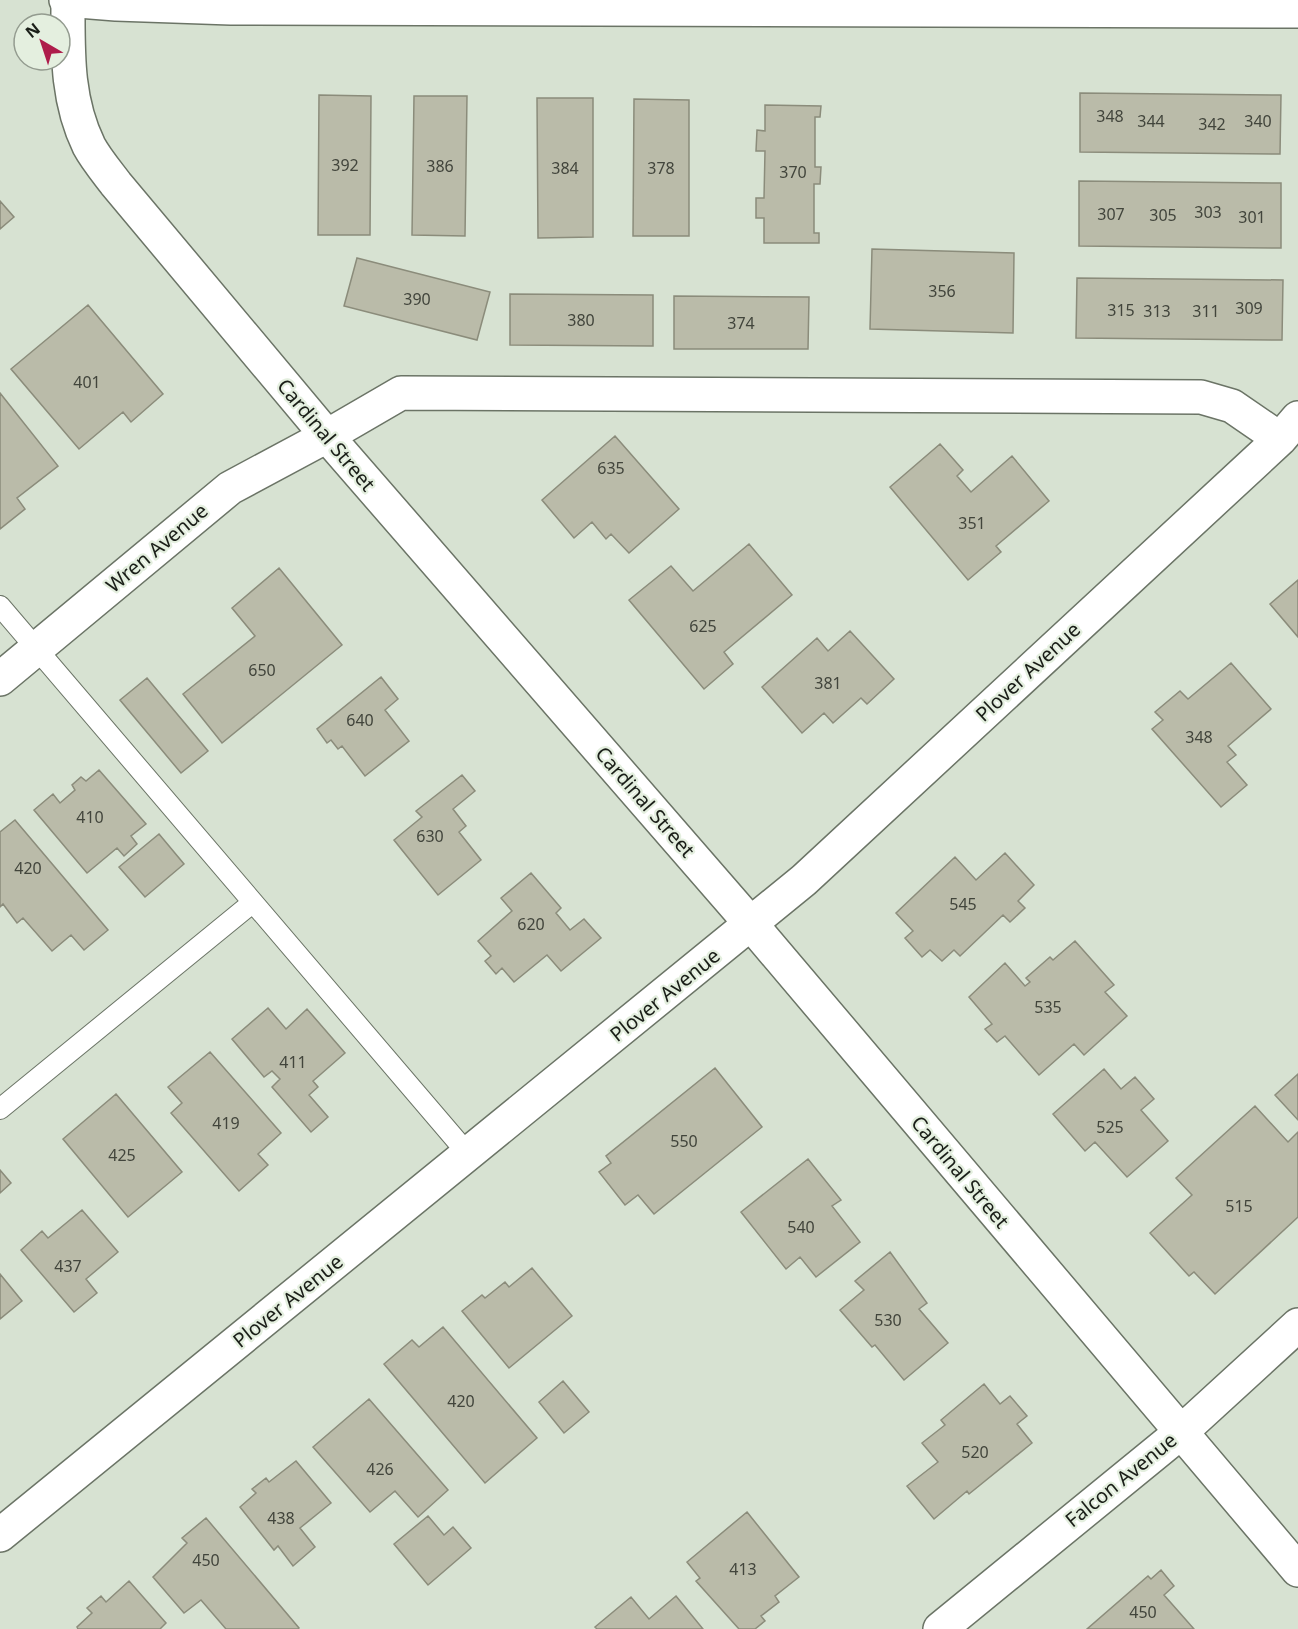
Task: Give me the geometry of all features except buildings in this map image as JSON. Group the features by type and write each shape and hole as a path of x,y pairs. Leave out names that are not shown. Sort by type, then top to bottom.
{"street":[{"path":"67,0 157,6 242,8 890,5 1298,11"},
{"name":"Cardinal Street","path":"67,0 68,69 73,102 90,147 116,184 327,436 751,924 1298,1570"},
{"name":"Wren Avenue","path":"0,679 230,488 327,436 400,393 1201,397 1232,406 1289,429"},
{"name":"Plover Avenue","path":"0,1535 813,872 1289,429"},
{"name":"Falcon Avenue","path":"940,1629 1180,1432 1298,1325"}],"lane":[{"path":"0,606 468,1154"},
{"path":"0,1109 252,903"}]}
